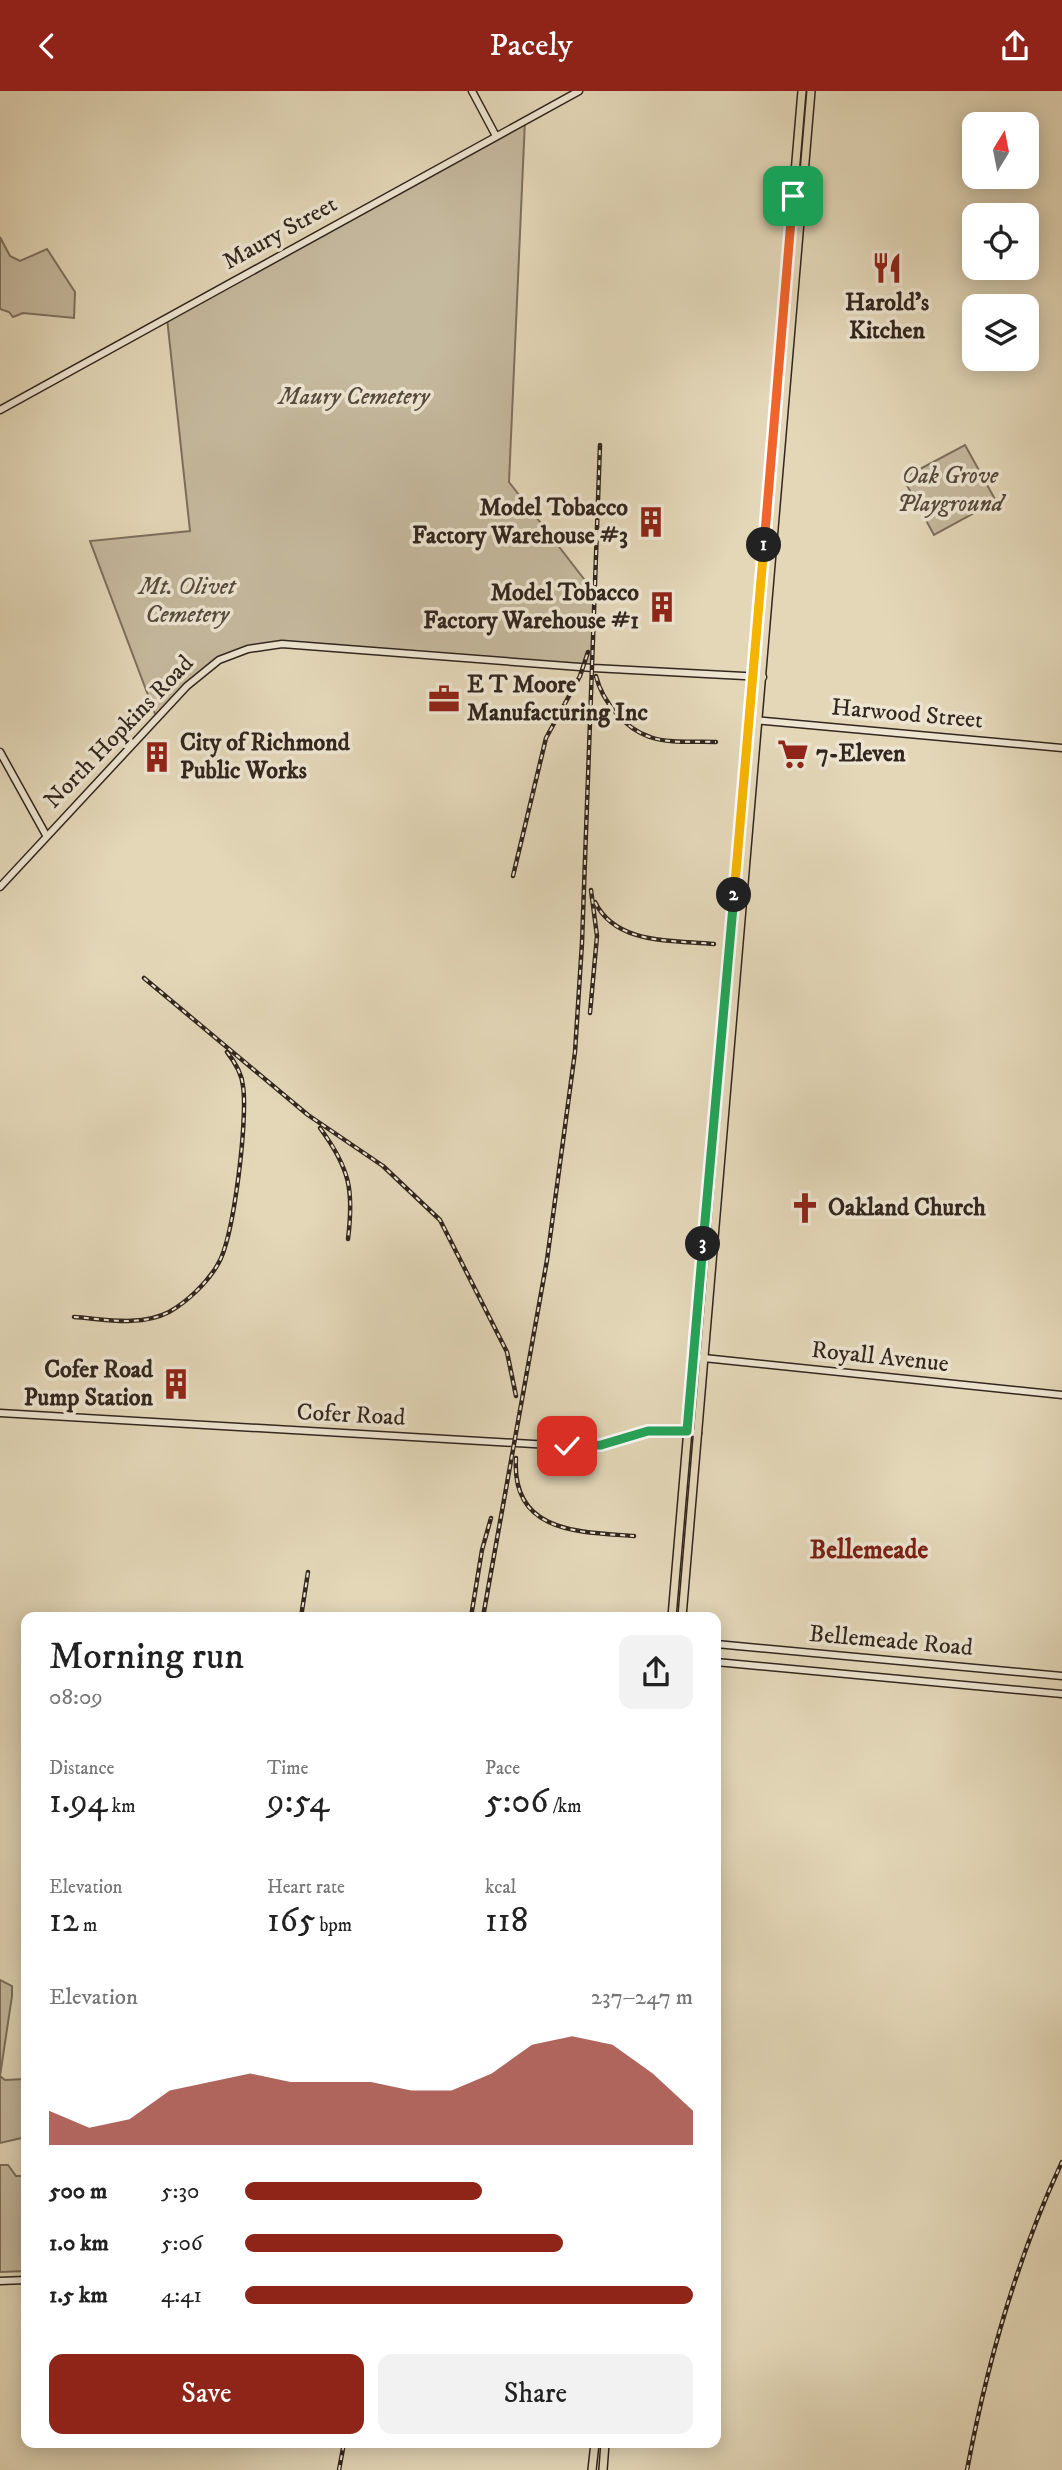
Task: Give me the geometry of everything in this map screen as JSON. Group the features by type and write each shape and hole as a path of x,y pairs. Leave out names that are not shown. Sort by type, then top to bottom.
{"main road":[{"path":"671,1612 802,91"},
{"path":"682,1612 760,720 811,91"},
{"path":"592,2470 594,2448"},
{"path":"603,2470 605,2448"}],"street":[{"path":"472,91 496,136"},
{"name":"Maury Street","path":"0,410 579,91"},
{"name":"North Hopkins Road","path":"0,887 201,673 219,660 248,649 301,645 593,668 763,677"},
{"name":"Harwood Street","path":"749,719 1062,748"},
{"path":"0,752 46,835"},
{"name":"Royall Avenue","path":"694,1357 1062,1395"},
{"name":"Cofer Road","path":"0,1413 580,1447 601,1445 648,1431 698,1433"},
{"name":"Bellemeade Road","path":"721,1644 1062,1676"},
{"name":"Bellemeade Road","path":"721,1662 1062,1694"},
{"path":"0,2281 21,2280"}],"green space":[{"name":"Maury Cemetery","path":"525,120 509,482 594,592 592,667 307,645 272,647 238,654 209,668 157,719 90,541 190,531 167,318"},
{"path":"0,237 10,256 20,261 47,249 75,292 74,318 23,313 13,317 9,312 0,309"},
{"name":"Oak Grove Playground","path":"965,445 996,501 934,535 903,478"},
{"path":"0,1980 12,1986 12,1996 0,2076"},
{"path":"0,2076 5,2080 21,2079 21,2138 0,2143"},
{"path":"0,2165 8,2165 16,2176 21,2176 21,2271 0,2272"}],"railway":[{"path":"484,1612 547,1260 575,1052 582,943 600,445"},
{"path":"513,876 546,738 580,676 588,652"},
{"path":"596,676 603,695 616,713 641,733 666,741 716,742"},
{"path":"590,1013 597,936 591,890"},
{"path":"595,902 604,916 631,933 647,938 714,944"},
{"path":"144,978 308,1115 383,1166 440,1220 507,1352 516,1396"},
{"path":"74,1317 122,1321 158,1317 190,1297 209,1278 218,1264 224,1250 234,1205 244,1102 242,1081 227,1052"},
{"path":"320,1128 338,1156 348,1181 348,1239"},
{"path":"516,1458 517,1483 525,1502 537,1515 572,1530 634,1536"},
{"path":"472,1612 482,1550 491,1518"},
{"path":"302,1612 308,1572"},
{"path":"967,2470 1005,2313 1031,2237 1062,2162"},
{"path":"339,2470 343,2448"}],"place":[{"name":"Harold's Kitchen","path":"887,268"},
{"name":"Model Tobacco Factory Warehouse #3","path":"651,522"},
{"name":"Model Tobacco Factory Warehouse #1","path":"662,607"},
{"name":"E T Moore Manufacturing Inc","path":"444,699"},
{"name":"7-Eleven","path":"793,754"},
{"name":"City of Richmond Public Works","path":"157,757"},
{"name":"Oakland Church","path":"805,1208"},
{"name":"Cofer Road Pump Station","path":"176,1384"}],"district":[{"name":"Bellemeade","path":"869,1550"}],"route":[{"path":"567,1446 601,1445 648,1431 687,1431 793,196"}],"park label":[{"name":"Mt. Olivet Cemetery","path":"187,601"}]}
